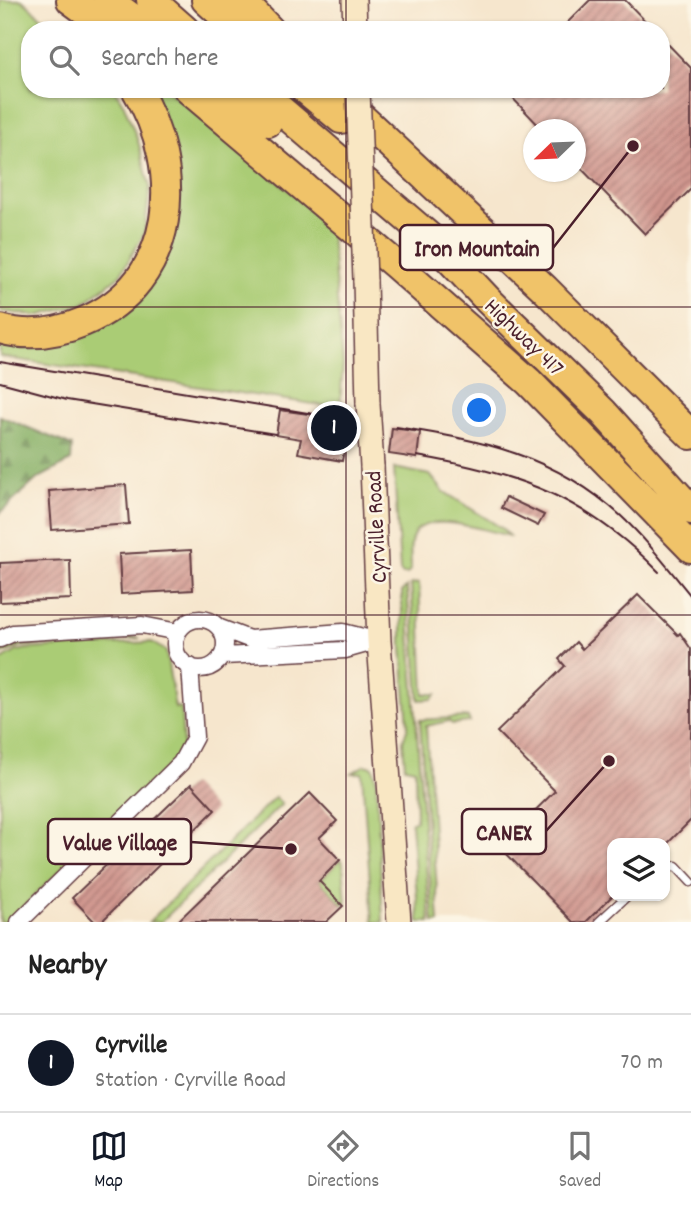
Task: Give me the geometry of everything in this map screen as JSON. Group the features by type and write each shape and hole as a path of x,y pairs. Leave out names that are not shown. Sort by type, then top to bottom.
{"highway":[{"path":"55,0 77,21"},
{"path":"71,0 99,21"},
{"path":"107,0 136,21"},
{"path":"151,0 176,21"},
{"path":"206,0 229,21"},
{"path":"241,0 261,21"},
{"path":"0,329 41,333 92,318 114,305 127,293 151,260 163,229 166,175 153,123 140,98"},
{"path":"199,98 529,382 691,548"},
{"path":"237,98 488,300"},
{"name":"Highway 417","path":"267,98 428,236 488,300 603,412 691,510"},
{"path":"315,98 439,192"},
{"name":"Highway 417","path":"340,98 545,289 691,435"}],"main road":[{"path":"354,0 355,21"},
{"name":"Cyrville Road","path":"358,98 379,641 398,922"}],"street":[{"path":"220,628 225,646 216,663 208,668 190,666 181,659 176,651 178,632 184,624 203,618 249,639 343,632 379,641"},
{"path":"0,639 13,633 111,626 142,625 178,632"},
{"path":"222,656 345,650 379,641"},
{"path":"19,922 181,763 195,737 190,666"}],"lane":[{"path":"670,867 676,866 691,882"},
{"path":"599,922 622,901"}],"green space":[{"path":"0,0 22,0 46,21 21,21 21,98 120,98 138,141 150,187 144,234 120,275 83,304 37,316 0,311"},
{"path":"146,98 177,98 330,224 343,364 340,408 0,357 0,338 56,340 168,247"},
{"path":"0,416 72,446 71,461 37,479 0,513"},
{"path":"394,468 430,475 443,491 503,529 509,536 461,524 435,523 424,526 416,531 412,539 411,569 407,574 402,574"},
{"path":"419,583 424,694 436,694 432,699 419,700 411,584"},
{"path":"407,587 430,922 419,922 411,823 416,820 415,769 405,767 403,741 408,726 402,648 402,591"},
{"path":"118,636 140,638 21,646 0,655 0,650 5,646 16,643"},
{"path":"151,642 166,651 175,708 181,707 183,745 175,760 7,922 0,922 0,661 26,649"},
{"path":"468,717 470,722 452,724 449,721 426,726 439,922 433,922 420,720"},
{"path":"365,765 373,767 376,778 383,922 373,922 362,773 352,773"},
{"path":"275,797 282,804 161,922 149,922"},
{"path":"340,860 343,864 346,902 343,905 319,881"}],"building":[{"path":"590,0 625,0 645,21 569,21"},
{"path":"670,46 691,68 691,189 645,234 586,173 586,119 533,119 513,98 670,98"},
{"path":"280,410 350,420 342,461 298,453 301,439 276,435"},
{"path":"392,428 420,432 417,458 389,454"},
{"path":"126,485 129,524 52,530 49,491"},
{"path":"506,497 544,515 538,526 501,508"},
{"path":"191,550 193,590 121,594 119,554"},
{"path":"70,560 71,599 0,602 0,563"},
{"path":"638,595 678,635 680,633 691,649 691,820 670,841 670,838 607,838 607,901 586,922 573,922 499,846 555,791 497,732 565,666 559,659 576,642 582,649"},
{"path":"191,784 215,810 101,922 95,922 72,898"},
{"path":"310,793 337,821 319,838 340,860 319,881 343,906 326,922 177,922"}],"tram line":[{"path":"0,362 350,420"},
{"path":"0,382 67,400 275,434"},
{"path":"396,427 458,438 516,453 570,478 596,495 631,525 691,596"},
{"path":"417,456 487,471 548,492 605,525 659,572"}],"place":[{"name":"Iron Mountain","path":"633,146"},
{"name":"Cyrville","path":"334,428"},
{"name":"CANEX","path":"609,761"},
{"name":"Value Village","path":"291,849"}]}
